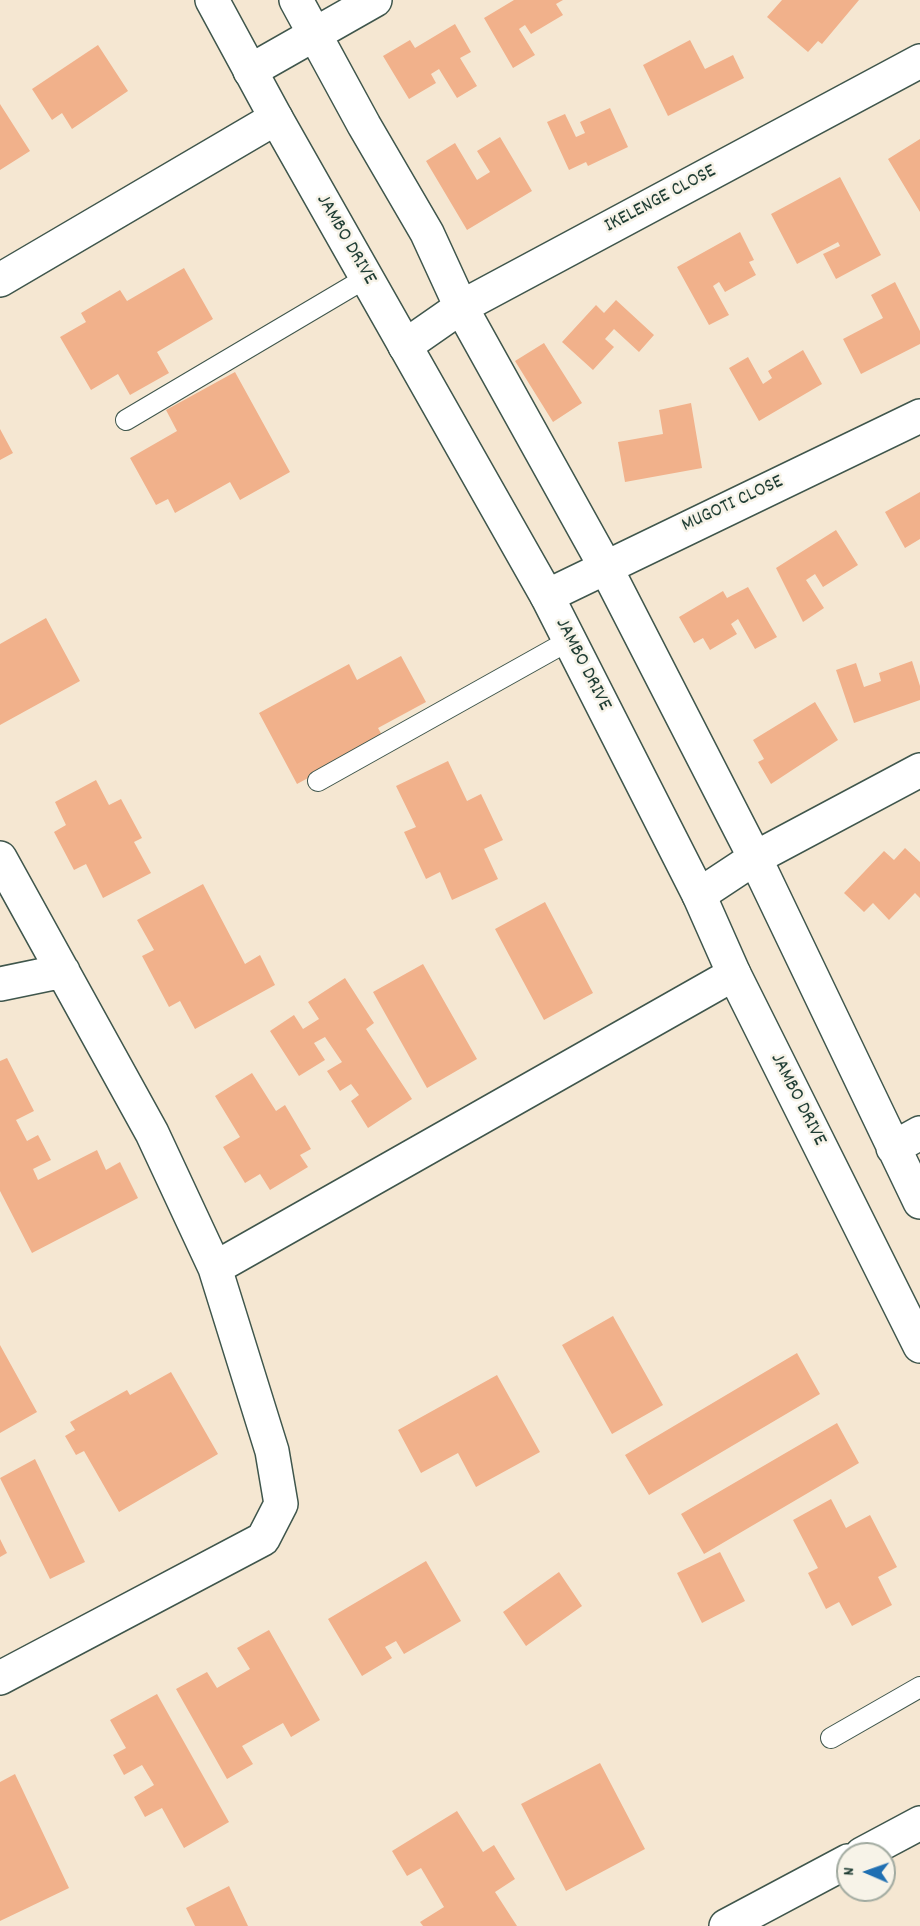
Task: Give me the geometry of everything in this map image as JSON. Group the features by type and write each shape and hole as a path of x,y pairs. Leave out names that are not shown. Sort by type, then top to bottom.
{"street":[{"name":"JAMBO DRIVE","path":"212,0 276,118 547,596 699,895 734,974 920,1346"},
{"path":"296,0 364,125 427,233 461,307 605,566 755,858 906,1141 920,1202"},
{"path":"250,71 375,0"},
{"name":"IKELENGE CLOSE","path":"405,345 461,307 920,61"},
{"path":"0,280 276,118"},
{"name":"MUGOTI CLOSE","path":"547,596 605,566 920,416"},
{"path":"699,895 755,858 920,770"},
{"path":"0,858 152,1133 215,1268 274,1462 281,1504 263,1539 0,1678"},
{"path":"0,984 63,971"},
{"path":"215,1268 734,974"},
{"path":"884,1842 920,1823"},
{"path":"726,1926 836,1867"}],"lane":[{"path":"126,420 366,278"},
{"path":"318,782 570,640"},
{"path":"831,1738 920,1687"}],"building":[{"path":"514,0 563,0 556,4 563,15 531,34 525,25 519,29 535,55 513,68 484,18"},
{"path":"782,0 859,0 822,44 818,41 808,52 767,17"},
{"path":"455,24 471,52 460,58 477,86 457,98 439,69 431,74 436,83 409,99 383,56 410,40 415,48"},
{"path":"690,40 705,69 733,55 744,78 668,116 643,65"},
{"path":"98,45 128,91 72,129 62,113 52,120 32,89"},
{"path":"0,104 30,151 0,170"},
{"path":"610,108 628,147 588,166 586,162 569,170 547,122 565,114 576,137 585,133 580,122"},
{"path":"500,137 532,191 467,230 426,161 455,143 477,180 490,172 477,151"},
{"path":"920,139 920,212 888,159"},
{"path":"840,177 881,255 836,279 823,254 840,246 838,242 797,264 771,214"},
{"path":"740,232 754,260 749,262 756,275 725,292 719,282 713,286 729,315 709,325 677,267"},
{"path":"184,268 213,319 157,352 169,373 130,395 118,374 91,390 60,337 86,322 81,313 120,290 127,301"},
{"path":"895,282 920,331 920,344 861,374 843,339 883,318 871,295"},
{"path":"616,300 654,335 639,352 614,329 605,339 614,347 593,370 562,342 596,305 604,313"},
{"path":"544,343 582,403 553,422 515,361"},
{"path":"803,350 822,384 759,421 729,368 748,357 763,384 772,378 768,371"},
{"path":"235,372 290,472 240,500 230,482 175,513 168,499 156,505 130,458 177,431 166,410"},
{"path":"691,403 702,468 625,482 618,442 663,434 659,410"},
{"path":"0,429 13,453 0,460"},
{"path":"920,492 920,539 905,548 885,512"},
{"path":"836,530 858,565 823,587 815,574 806,580 824,608 803,622 776,568"},
{"path":"748,587 777,637 755,649 738,619 731,624 737,634 710,650 703,638 694,643 679,617 723,591 727,598"},
{"path":"46,618 80,681 0,725 0,644"},
{"path":"401,656 426,702 378,728 383,737 297,784 259,713 349,664 357,680"},
{"path":"912,661 920,686 920,700 854,723 836,670 856,663 864,687 881,681 879,673"},
{"path":"815,702 838,740 771,784 758,762 764,759 753,740"},
{"path":"448,761 467,801 481,794 503,840 484,849 498,879 452,900 440,872 426,879 404,832 416,827 396,786"},
{"path":"96,780 109,805 121,799 142,838 134,842 151,873 103,898 86,864 74,870 54,832 66,825 55,802"},
{"path":"905,848 920,862 920,898 915,893 889,920 873,903 864,912 844,893 884,851 894,860"},
{"path":"203,884 245,964 260,955 275,985 195,1029 180,1001 169,1007 142,956 154,950 137,920"},
{"path":"545,902 593,993 544,1020 495,929"},
{"path":"423,964 477,1059 427,1088 373,992"},
{"path":"345,978 374,1023 366,1029 412,1099 368,1128 351,1101 359,1095 351,1084 340,1091 327,1071 342,1062 325,1037 314,1043 325,1060 299,1076 270,1031 294,1015 303,1029 319,1019 308,1002"},
{"path":"7,1058 34,1111 16,1120 27,1141 38,1135 51,1160 33,1169 38,1180 97,1150 106,1170 120,1162 138,1198 32,1253 0,1191 0,1061"},
{"path":"252,1073 276,1111 285,1105 311,1149 300,1155 308,1167 270,1190 260,1174 245,1183 223,1147 240,1137 215,1096"},
{"path":"613,1316 663,1405 612,1434 562,1345"},
{"path":"0,1345 37,1412 0,1433"},
{"path":"797,1353 820,1394 649,1495 625,1455"},
{"path":"171,1372 218,1454 119,1512 84,1451 76,1455 65,1436 75,1430 70,1422 127,1390 130,1395"},
{"path":"497,1375 540,1452 476,1487 458,1453 421,1473 398,1430"},
{"path":"837,1423 859,1463 704,1554 681,1514"},
{"path":"35,1459 85,1562 50,1579 0,1478"},
{"path":"831,1499 846,1528 870,1515 897,1567 878,1577 892,1605 852,1626 839,1602 826,1609 808,1573 818,1568 793,1520"},
{"path":"0,1539 7,1553 0,1557"},
{"path":"720,1552 745,1601 702,1623 677,1573"},
{"path":"426,1561 461,1621 404,1654 396,1641 385,1647 392,1658 362,1676 328,1619"},
{"path":"559,1572 582,1606 526,1646 503,1612"},
{"path":"269,1630 320,1720 291,1737 283,1723 242,1746 253,1764 227,1779 176,1689 207,1672 217,1688 250,1669 237,1648"},
{"path":"157,1694 229,1822 184,1848 162,1808 145,1817 134,1797 154,1785 142,1765 124,1775 113,1755 126,1748 110,1720"},
{"path":"600,1763 645,1849 566,1891 521,1804"},
{"path":"15,1774 69,1888 0,1921 0,1782"},
{"path":"457,1811 483,1852 494,1845 515,1879 495,1892 517,1926 423,1926 420,1922 444,1907 421,1868 407,1876 392,1851"},
{"path":"229,1886 248,1926 195,1926 186,1908"}]}
